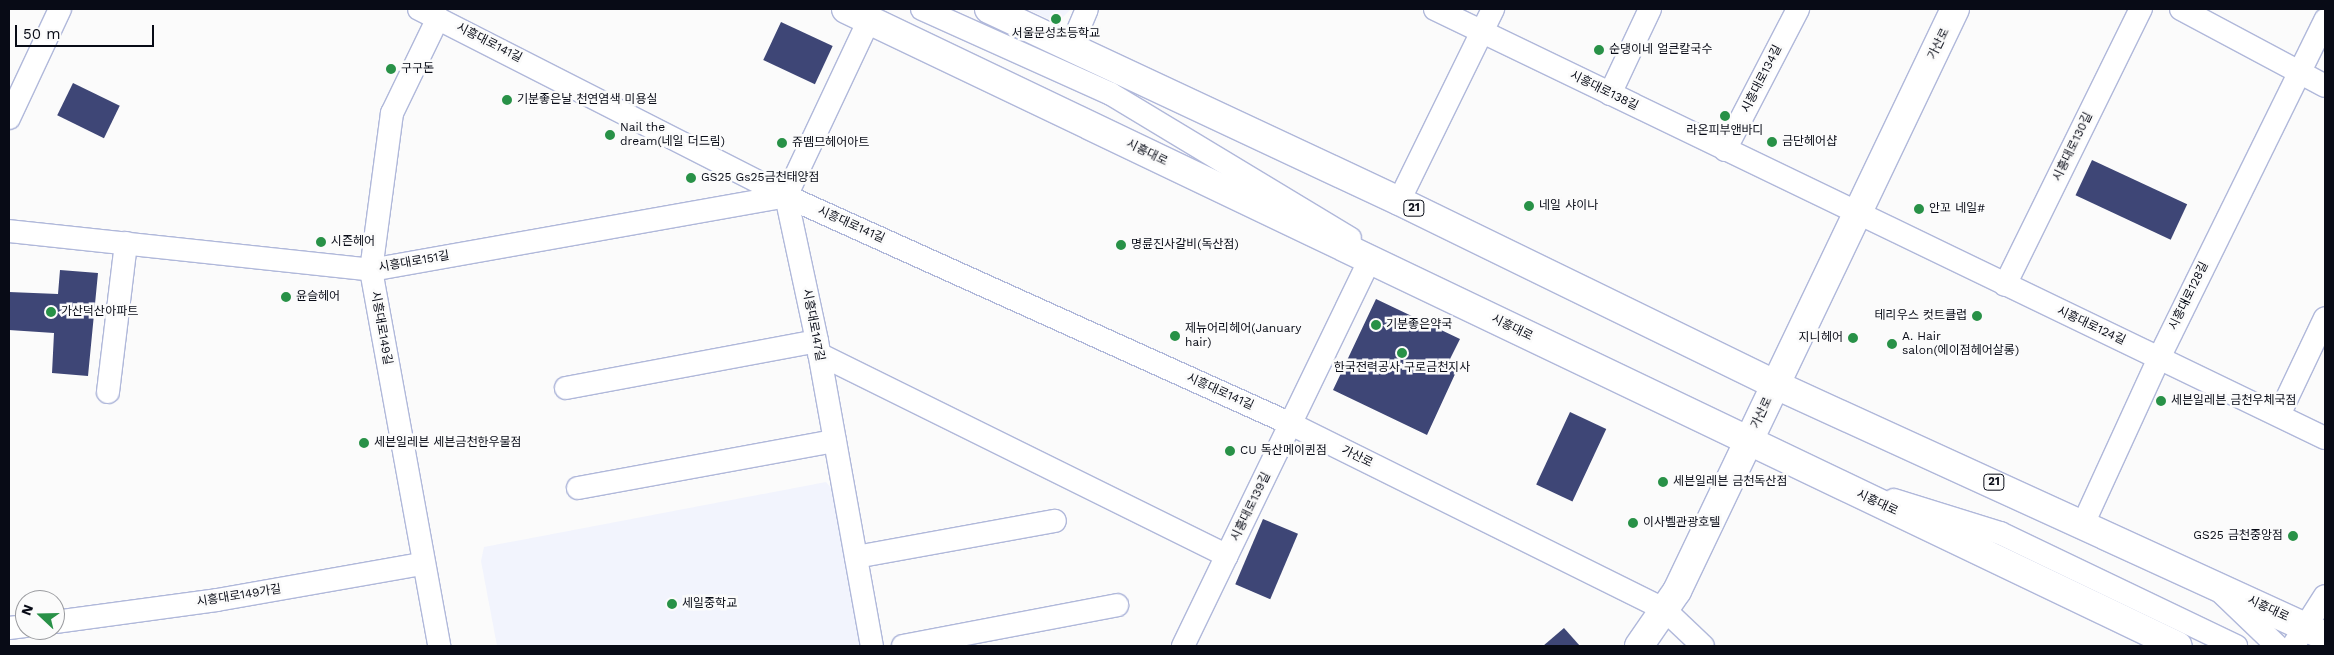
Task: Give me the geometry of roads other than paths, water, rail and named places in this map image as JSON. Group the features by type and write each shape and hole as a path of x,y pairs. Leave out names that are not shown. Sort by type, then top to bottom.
{"main road":[{"name":"시흥대로","path":"990,9 1399,201 1776,385 2084,522 2211,582 2308,636"},
{"name":"가산로","path":"1639,646 1665,610 1776,385 1956,9"},
{"name":"시흥대로","path":"858,14 1748,442 2178,646"}],"street":[{"path":"9,118 60,9"},
{"path":"922,9 1111,94 1446,296"},
{"path":"972,9 1060,42 1087,9"},
{"name":"시흥대로138길","path":"1435,9 1725,150"},
{"path":"1399,201 1493,9"},
{"path":"1610,94 1650,9"},
{"name":"시흥대로134길","path":"1725,150 1798,9"},
{"name":"시흥대로130길","path":"2005,285 2140,9"},
{"path":"2180,9 2325,86"},
{"name":"시흥대로141길","path":"439,14 786,196 1290,424"},
{"name":"시흥대로149길","path":"439,14 392,114 371,270 422,564 439,646"},
{"path":"786,196 858,14"},
{"name":"시흥대로128길","path":"2084,522 2159,358 2297,71 2325,20"},
{"path":"1725,150 1857,214"},
{"name":"시흥대로151길","path":"9,230 371,270 786,196"},
{"name":"시흥대로147길","path":"786,196 818,348 872,646"},
{"name":"시흥대로124길","path":"1857,214 2325,438"},
{"path":"108,392 126,243"},
{"name":"시흥대로139길","path":"1183,646 1370,260"},
{"path":"2279,416 2325,318"},
{"path":"566,388 818,348 1227,556"},
{"name":"가산로","path":"1290,424 1665,610 1703,646"},
{"path":"578,488 835,441"},
{"path":"1817,475 2000,533 2236,646"},
{"path":"856,557 1054,521"},
{"name":"시흥대로149가길","path":"65,621 217,600 422,564"},
{"path":"2211,582 2277,646"},
{"path":"2308,636 2325,596"},
{"path":"902,646 1117,605"}],"place":[{"name":"서울문성초등학교","path":"1056,19"},
{"name":"순댕이네 얼큰칼국수","path":"1599,50"},
{"name":"구구돈","path":"391,69"},
{"name":"기분좋은날 천연염색 미용실","path":"507,100"},
{"name":"라온피부앤바디","path":"1725,116"},
{"name":"Nail the dream(네일 더드림)","path":"610,135"},
{"name":"금단헤어샵","path":"1772,142"},
{"name":"쥬뗌므헤어아트","path":"782,143"},
{"name":"GS25 Gs25금천태양점","path":"691,178"},
{"name":"네일 샤이나","path":"1529,206"},
{"name":"안꼬 네일#","path":"1919,209"},
{"name":"시즌헤어","path":"321,242"},
{"name":"명륜진사갈비(독산점)","path":"1121,245"},
{"name":"윤슬헤어","path":"286,297"},
{"name":"가산덕산아파트","path":"51,312"},
{"name":"테리우스 컷트클럽","path":"1977,316"},
{"name":"기분좋은약국","path":"1376,325"},
{"name":"제뉴어리헤어(January hair)","path":"1175,336"},
{"name":"지니헤어","path":"1853,338"},
{"name":"A. Hair salon(에이점헤어살롱)","path":"1892,344"},
{"name":"한국전력공사 구로금천지사","path":"1402,353"},
{"name":"세븐일레븐 금천우체국점","path":"2161,401"},
{"name":"세븐일레븐 세븐금천한우물점","path":"364,443"},
{"name":"CU 독산메이퀸점","path":"1230,451"},
{"name":"세븐일레븐 금천독산점","path":"1663,482"},
{"name":"이사벨관광호텔","path":"1633,523"},
{"name":"GS25 금천중앙점","path":"2293,536"},
{"name":"세일중학교","path":"672,604"}]}
